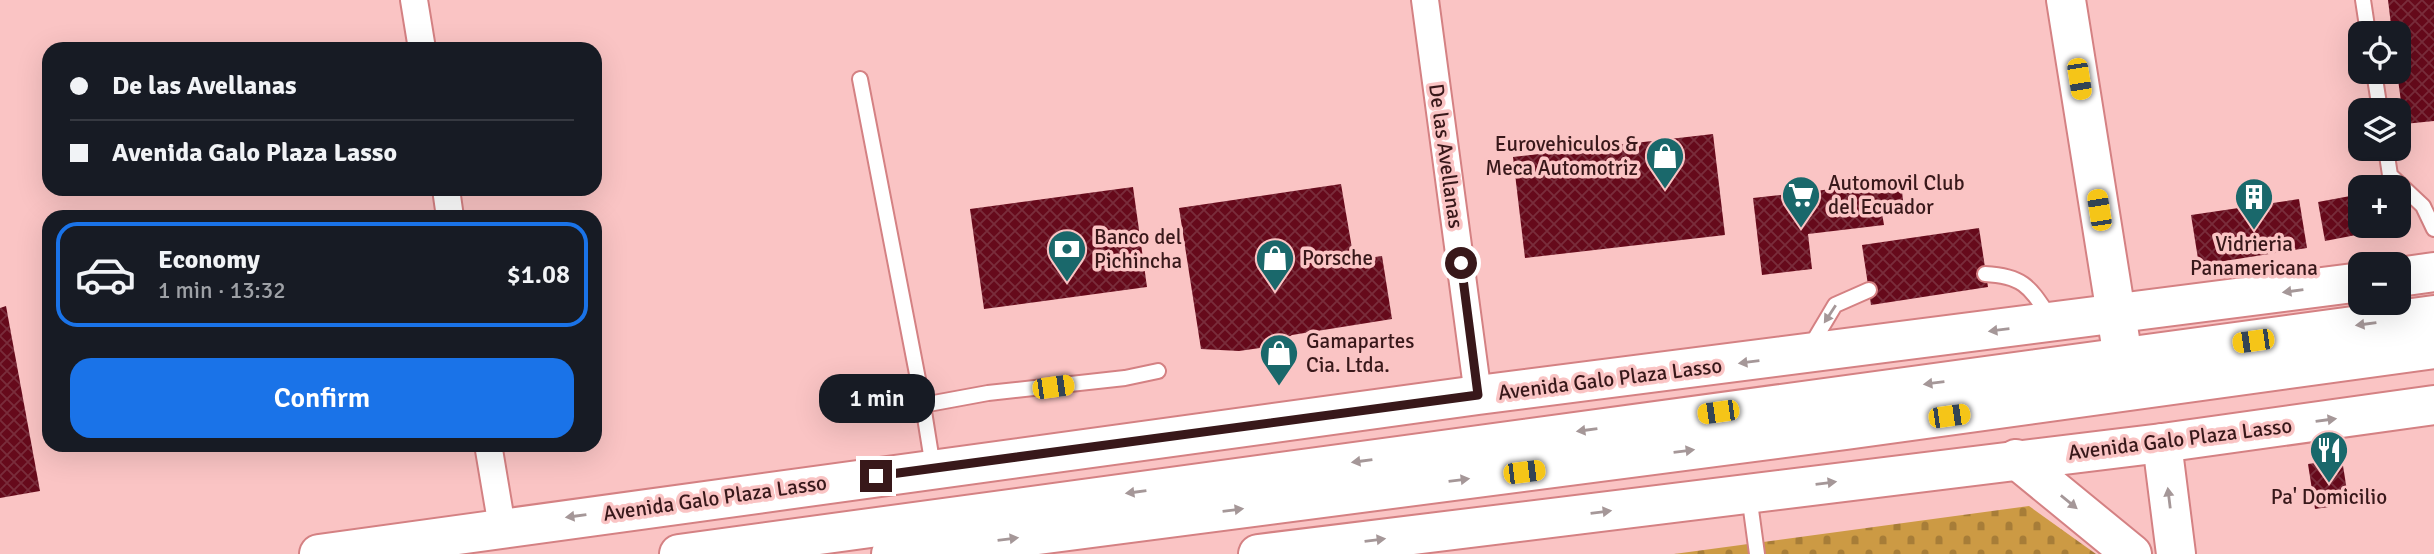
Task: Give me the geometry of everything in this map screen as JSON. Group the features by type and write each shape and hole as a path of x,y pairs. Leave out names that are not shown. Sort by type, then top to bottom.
{"main road":[{"path":"2066,0 2126,376"},
{"path":"2411,275 2434,272"},
{"name":"Avenida Galo Plaza Lasso","path":"320,554 1478,395 2348,284"},
{"path":"891,554 2126,376 2434,315"},
{"path":"680,554 2126,376 2434,349"},
{"name":"Avenida Galo Plaza Lasso","path":"1258,554 2162,443 2434,405"},
{"path":"2162,443 2176,554"},
{"path":"2016,459 2132,554"}],"street":[{"path":"414,0 421,42"},
{"name":"De las Avellanas","path":"1426,0 1478,395"},
{"path":"489,452 502,527"}],"lane":[{"path":"2363,0 2366,21"},
{"path":"860,79 923,405 931,455 929,469"},
{"path":"2388,161 2390,175 2429,205 2434,229"},
{"path":"1985,274 2007,275 2028,284 2054,323"},
{"path":"1805,354 1835,305 1869,290"},
{"path":"923,405 988,393 1125,378 1158,371"},
{"path":"1749,494 1757,554"}],"green space":[{"path":"2029,506 2096,554 1674,554"}],"building":[{"path":"2388,0 2434,0 2434,121 2411,123 2411,98 2400,98 2399,84 2411,84 2411,21 2391,21"},
{"path":"1713,134 1725,235 1525,258 1513,157"},
{"name":"Automovil Club del Ecuador","path":"1901,181 1904,210 1882,213 1884,225 1808,234 1812,269 1762,275 1753,198"},
{"name":"Porsche","path":"1341,184 1354,260 1382,256 1392,319 1292,335 1274,346 1239,351 1201,349 1179,208"},
{"path":"1133,187 1147,287 984,309 970,209"},
{"path":"2348,196 2348,237 2325,241 2318,202"},
{"path":"2299,199 2307,248 2199,265 2191,215"},
{"path":"1979,228 1988,287 1871,305 1862,245"},
{"path":"6,306 40,491 0,498 0,308"},
{"name":"Pa' Domicilio","path":"2342,459 2349,504 2315,509 2308,464"}],"place":[{"name":"Eurovehiculos & Meca Automotriz","path":"1665,190"},
{"name":"Automovil Club del Ecuador","path":"1801,229"},
{"name":"Vidrieria Panamericana","path":"2254,231"},
{"name":"Banco del Pichincha","path":"1067,283"},
{"name":"Porsche","path":"1275,292"},
{"name":"Gamapartes Cia. Ltda.","path":"1279,387"},
{"name":"Pa' Domicilio","path":"2329,484"}],"route":[{"path":"876,476 1478,395 1461,263"}]}
